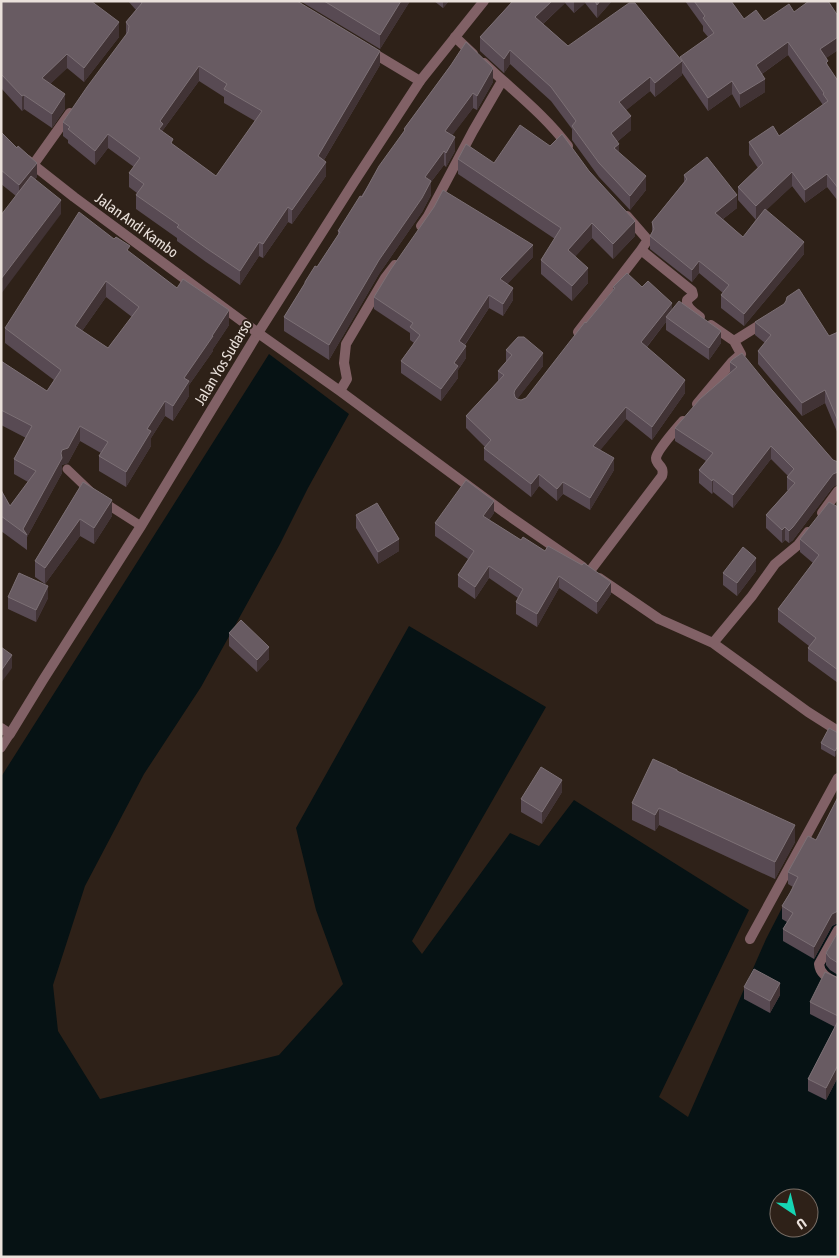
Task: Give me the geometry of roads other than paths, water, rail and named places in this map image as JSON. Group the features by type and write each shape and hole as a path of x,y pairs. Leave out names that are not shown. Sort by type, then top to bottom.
{"street":[{"name":"Jalan Yos Sudarso","path":"6,731 141,526 258,333 420,81 484,1"},
{"path":"455,37 529,104 573,152"},
{"path":"361,45 420,81"},
{"path":"413,238 428,216 502,81"},
{"path":"33,165 77,104"},
{"name":"Jalan Andi Kambo","path":"18,152 258,333 505,513 659,619 713,643 808,712 838,731"},
{"path":"569,343 647,240 621,210"},
{"path":"590,572 662,476 662,467 656,460 660,449 726,369 744,358 734,341 690,309 686,303 693,295 692,291 641,250"},
{"path":"340,391 347,379 344,363 346,344 385,278 399,259"},
{"path":"734,341 773,316"},
{"path":"713,643 752,596 775,564 798,545 838,490"},
{"path":"828,505 838,512"},
{"path":"750,939 838,778"},
{"path":"838,930 819,964 823,975 838,983"}],"lane":[{"path":"67,469 99,499 141,526"},
{"name":"Jalan Yos Sudarso","path":"1,748 6,731"}]}
